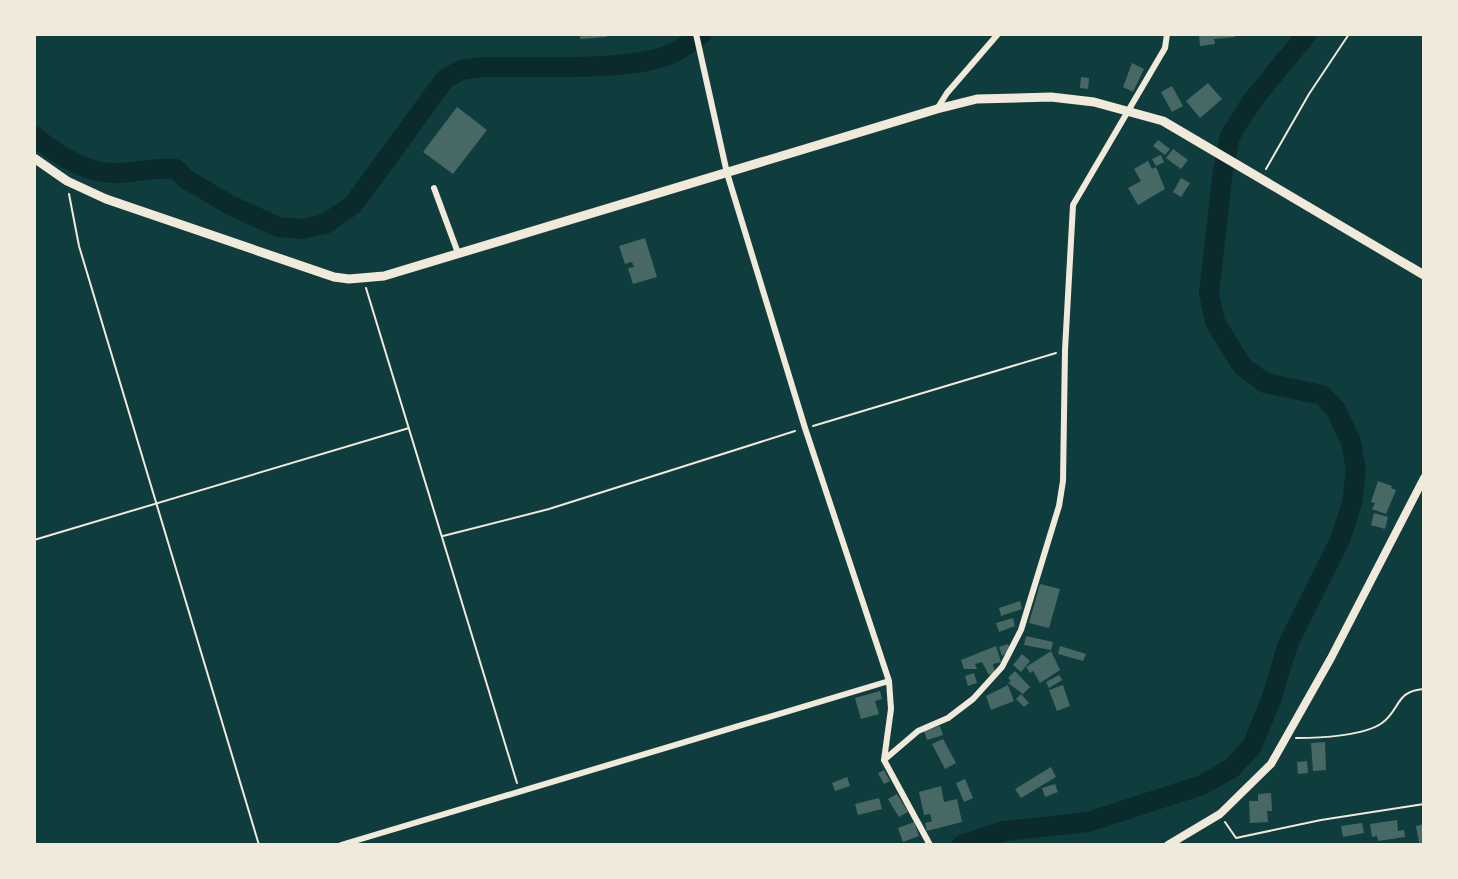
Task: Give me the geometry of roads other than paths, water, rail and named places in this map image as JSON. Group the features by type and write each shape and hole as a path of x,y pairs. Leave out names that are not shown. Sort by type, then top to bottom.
{"main road":[{"path":"34,158 67,181 106,199 334,277 363,278 384,276 937,109 977,99 1051,97 1094,102 1163,121 1424,275"},
{"path":"1168,845 1220,814 1264,772 1287,738 1424,478"}],"street":[{"path":"696,34 727,173 805,428 889,681 891,709 884,760 928,842"},
{"path":"937,109 998,34"},
{"path":"884,760 918,731 948,718 973,699 1013,650 1059,506 1063,481 1065,350 1073,205 1165,48 1167,34"},
{"path":"434,188 458,253"},
{"path":"341,845 889,681"}],"waterway":[{"path":"34,136 63,157 96,171 119,173 176,169 186,179 230,205 278,227 301,229 325,224 353,205 445,79 461,70 481,67 606,66 653,60 671,54 702,34"},
{"path":"962,845 1004,831 1088,822 1202,785 1232,768 1252,746 1271,700 1288,644 1340,540 1352,503 1356,470 1351,442 1336,410 1322,395 1265,383 1242,366 1215,322 1209,293 1223,170 1230,136 1252,101 1307,34"}]}
